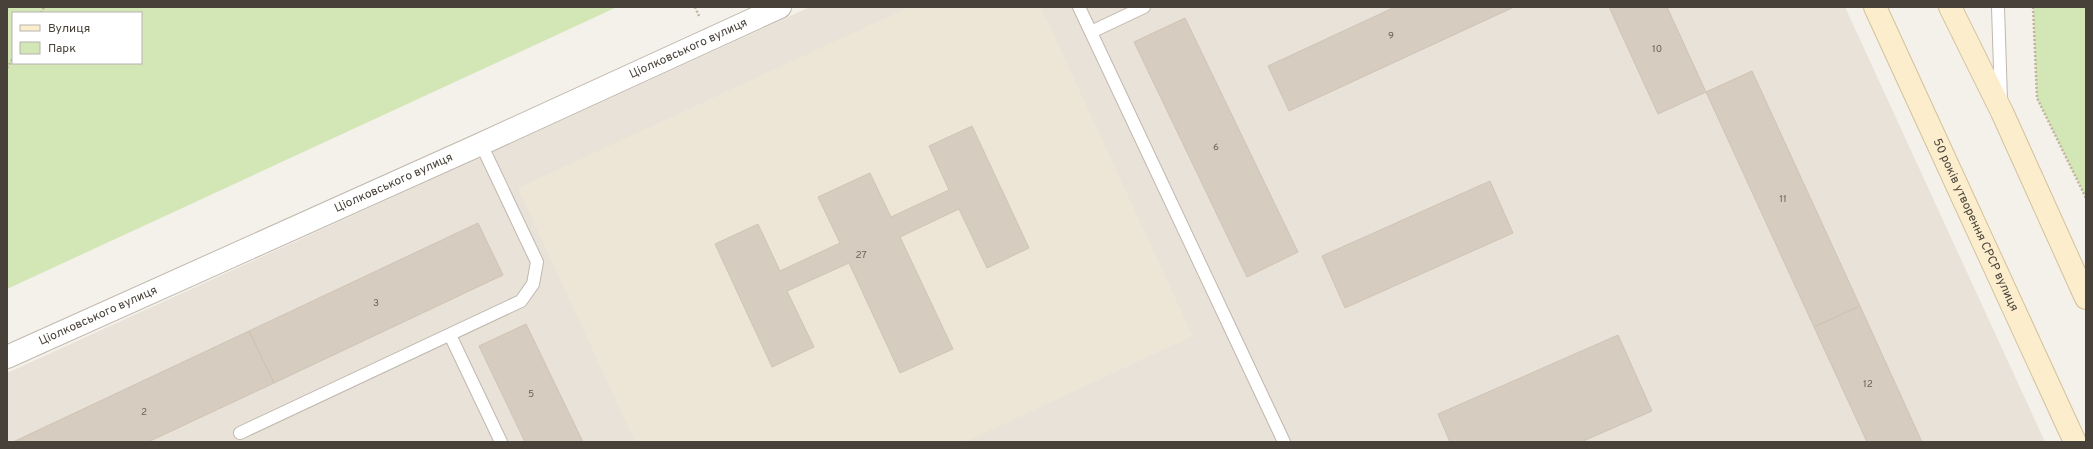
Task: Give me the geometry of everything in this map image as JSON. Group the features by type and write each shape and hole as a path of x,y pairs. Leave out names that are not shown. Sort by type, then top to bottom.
{"main road":[{"name":"50 років утворення СРСР вулиця","path":"1875,7 2075,442"},
{"path":"1950,7 2002,112 2086,298"}],"street":[{"name":"Ціолковського вулиця","path":"7,357 481,144 780,7"}],"lane":[{"path":"1079,7 1284,442"},
{"path":"1091,32 1144,7"},
{"path":"1998,7 2002,112"},
{"path":"240,433 522,301 533,284 537,262 481,144"},
{"path":"450,335 501,442"}],"path":[{"path":"2033,7 2037,98 2086,198"}],"shaded area":[{"path":"810,7 1845,7 2045,442 7,442 7,373"},
{"path":"909,7 1041,7 1193,336 965,442 635,442 518,188"}],"green space":[{"path":"7,7 617,7 7,289"},
{"path":"2033,7 2086,7 2086,198 2037,98"}],"building":[{"path":"1395,7 1514,7 1289,111 1268,66"},
{"path":"1609,7 1667,7 1706,92 1658,114"},
{"path":"1185,18 1298,252 1247,277 1134,42"},
{"path":"1752,71 1860,306 1814,327 1706,92"},
{"path":"972,126 1029,248 987,268 959,209 900,237 953,349 900,373 849,263 787,291 814,347 772,367 715,244 758,224 780,271 840,243 818,197 870,173 891,217 949,190 929,146"},
{"path":"1490,181 1513,233 1345,308 1322,256"},
{"path":"478,223 503,275 274,383 249,331"},
{"path":"1860,306 1922,442 1867,442 1814,327"},
{"path":"526,324 583,442 525,442 479,346"},
{"path":"249,331 274,383 148,442 13,442"},
{"path":"1618,335 1652,411 1581,442 1450,442 1438,414"}]}
